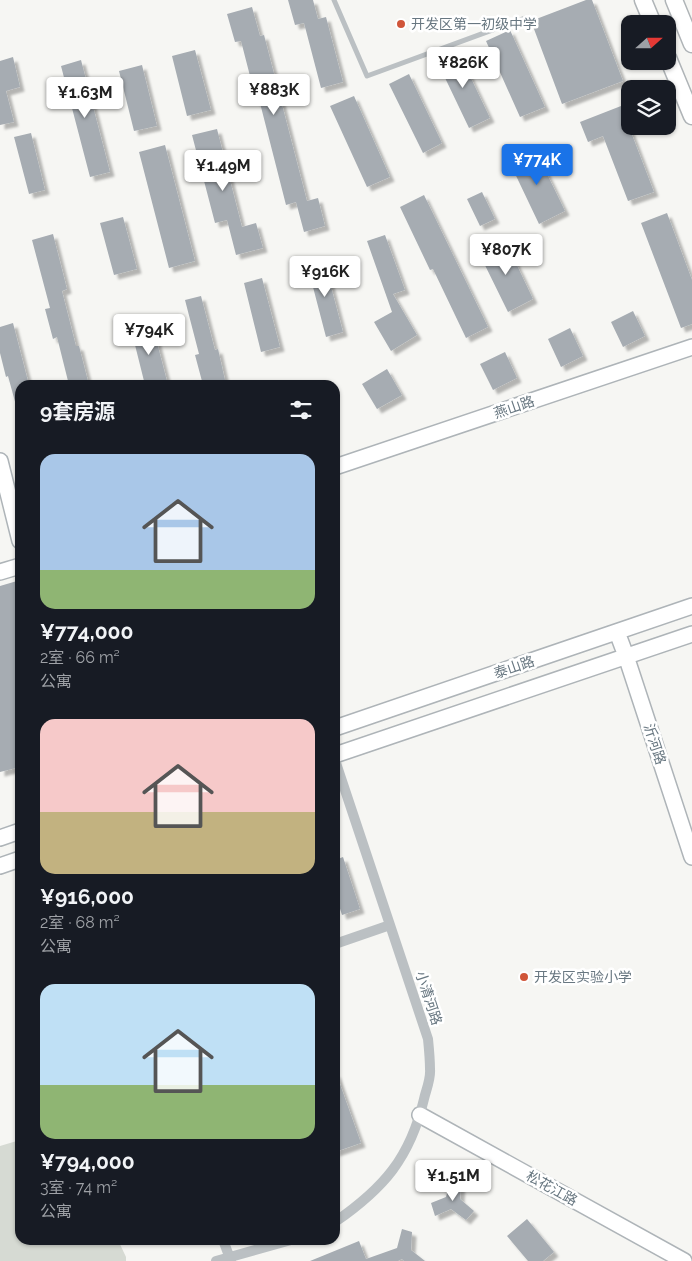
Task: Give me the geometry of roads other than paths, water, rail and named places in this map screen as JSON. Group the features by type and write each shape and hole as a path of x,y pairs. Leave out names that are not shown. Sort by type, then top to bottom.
{"main road":[{"path":"643,0 649,15"},
{"path":"674,0 692,44"},
{"path":"673,70 692,116"}],"street":[{"name":"燕山路","path":"340,465 692,347"},
{"path":"0,461 15,521"},
{"path":"0,572 15,568"},
{"name":"泰山路","path":"340,726 692,606"},
{"name":"沂河路","path":"617,632 692,857"},
{"name":"泰山路","path":"340,753 692,634"},
{"name":"小清河路","path":"340,775 428,1039 431,1072 420,1115 409,1145 394,1170 367,1199 340,1218"},
{"path":"0,838 15,833"},
{"path":"0,866 15,861"},
{"path":"340,942 390,925"},
{"name":"松花江路","path":"420,1115 684,1261"},
{"path":"224,1245 230,1259"},
{"path":"216,1261 230,1259 275,1245"}],"lane":[{"path":"334,0 367,76 524,18"}],"place":[{"name":"开发区第一初级中学","path":"401,24"},
{"name":"开发区实验小学","path":"524,977"}]}
